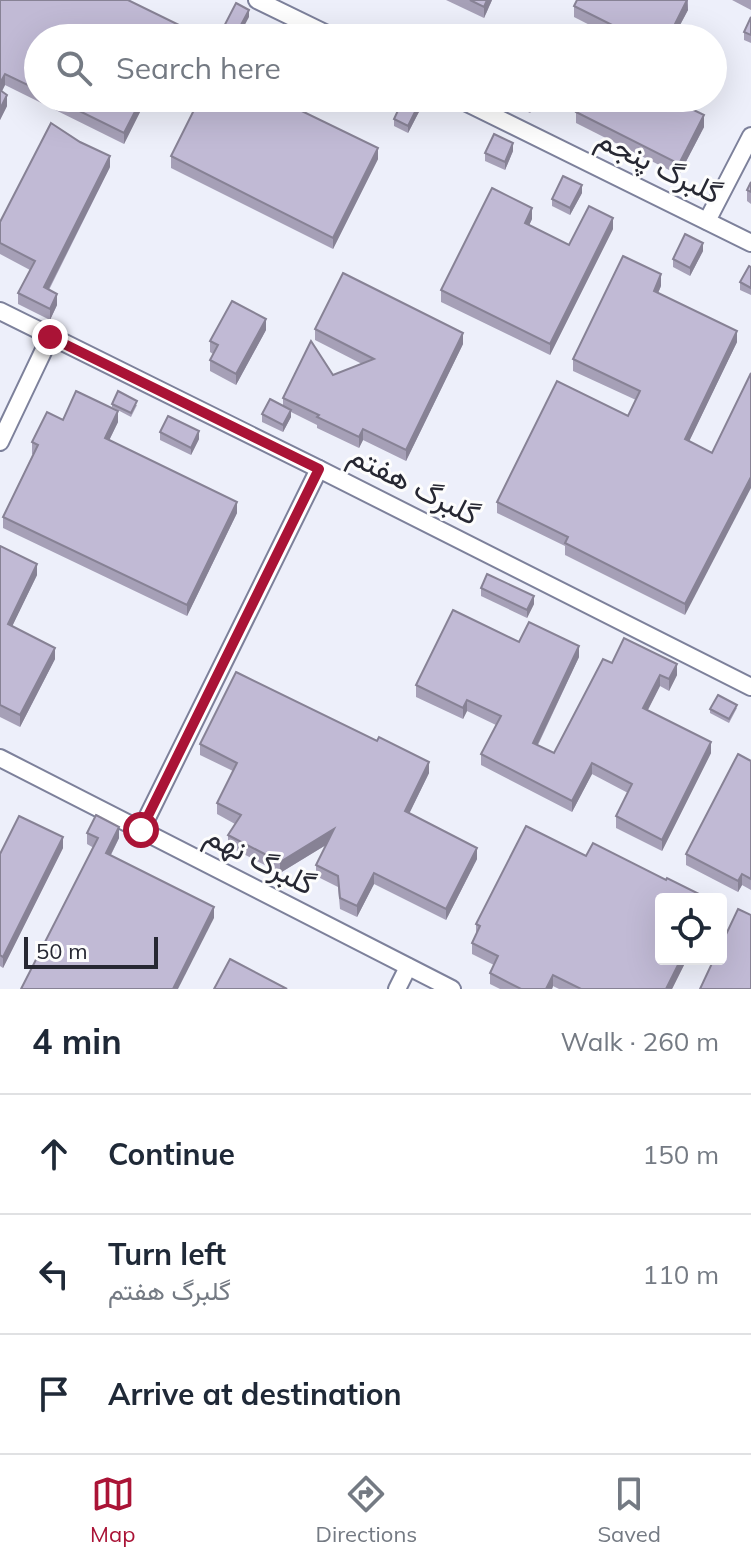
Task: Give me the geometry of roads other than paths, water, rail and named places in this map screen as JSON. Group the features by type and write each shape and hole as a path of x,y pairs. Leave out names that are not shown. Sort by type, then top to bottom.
{"street":[{"path":"257,0 306,24"},
{"name":"گلبرگ پنجم","path":"485,112 751,243"},
{"path":"707,221 751,136"},
{"name":"گلبرگ هفتم","path":"0,311 751,687"},
{"path":"0,442 50,337"},
{"path":"141,830 319,469"},
{"name":"گلبرگ نهم","path":"0,758 452,989"},
{"path":"397,989 408,967"}]}
